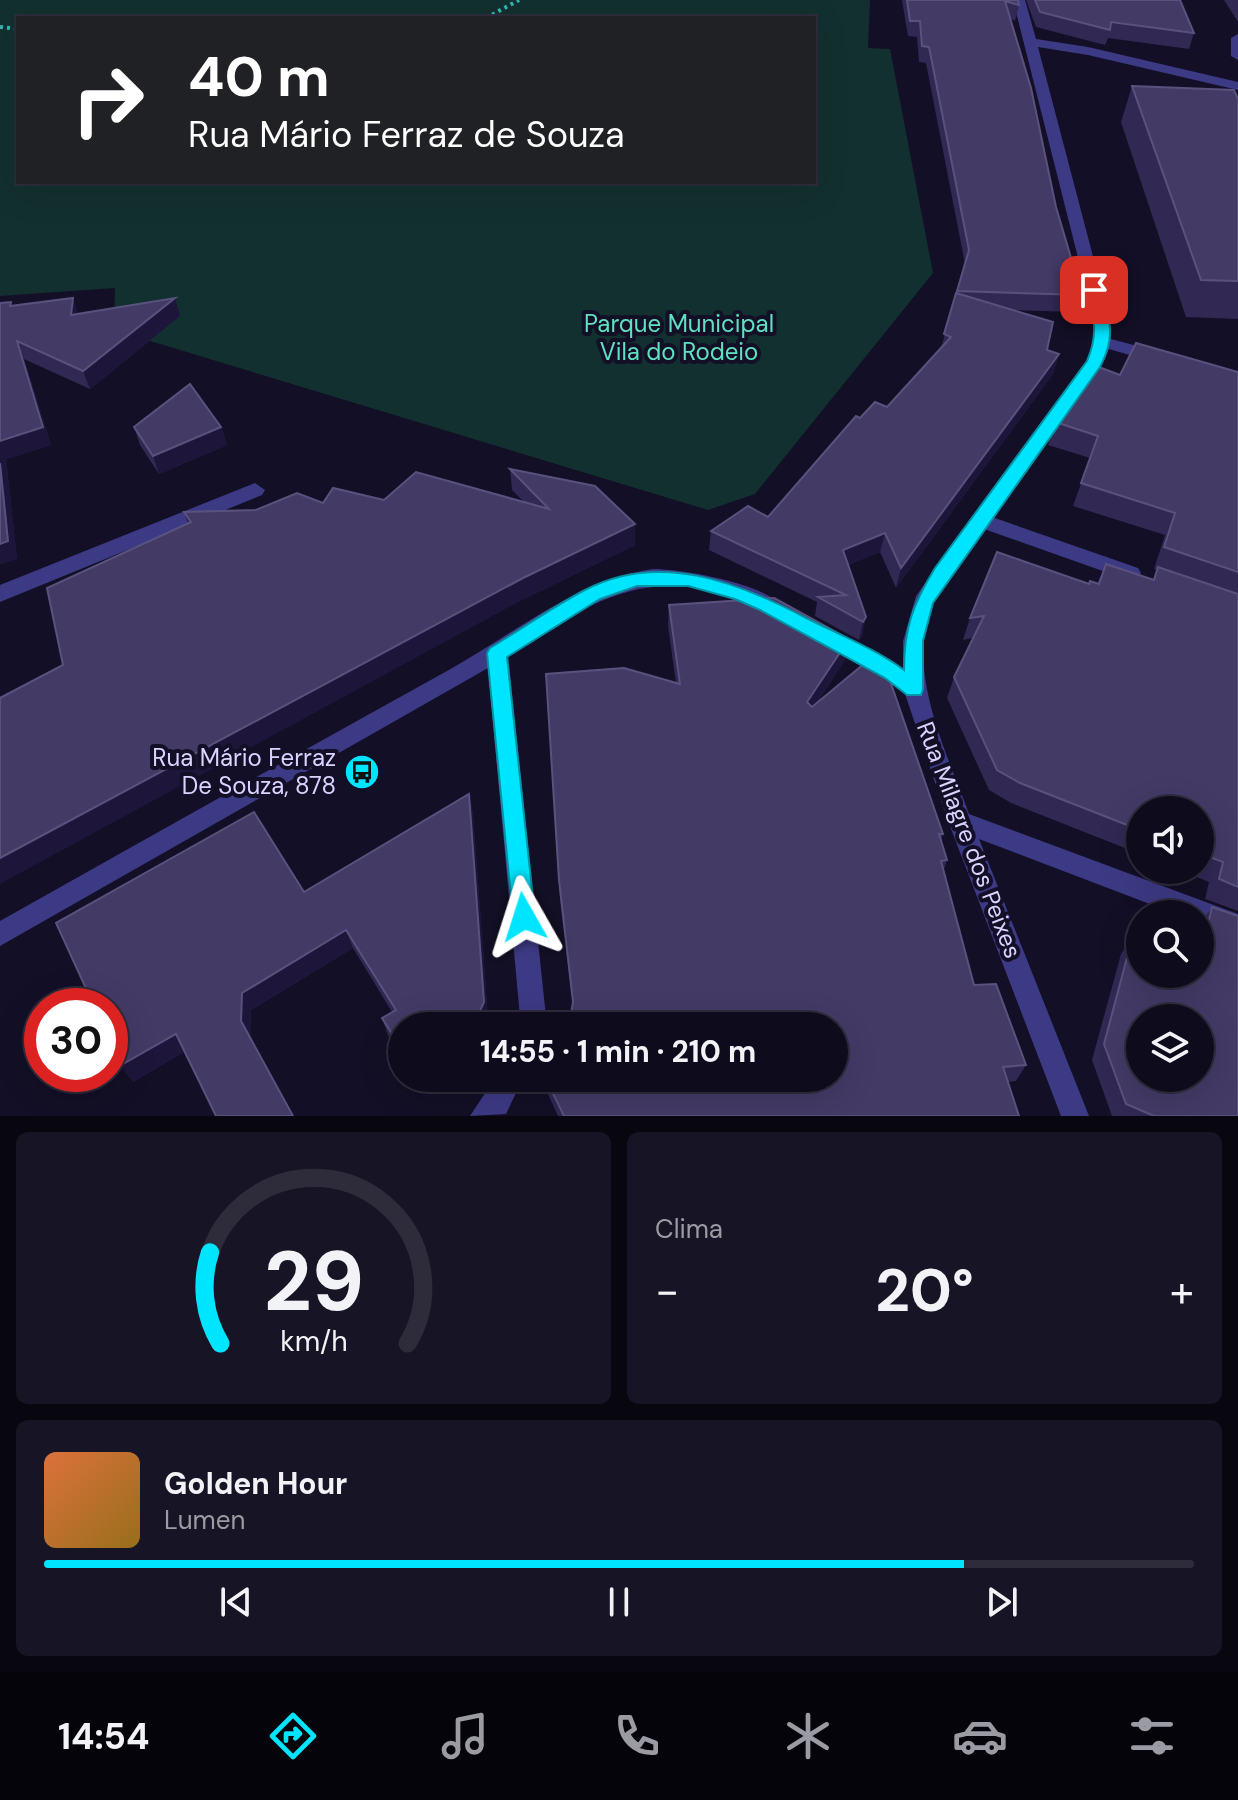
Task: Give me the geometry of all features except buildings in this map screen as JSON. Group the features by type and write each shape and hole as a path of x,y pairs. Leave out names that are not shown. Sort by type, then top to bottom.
{"street":[{"path":"1019,0 1102,321 1103,342 1178,363"},
{"path":"1238,38 1238,56"},
{"path":"1029,42 1088,51 1238,86"},
{"name":"Rua Milagre dos Peixes","path":"1075,1116 960,821 914,689 914,641 923,602 1094,363 1103,342"},
{"path":"0,594 255,490"},
{"path":"980,520 1148,579"},
{"path":"0,934 497,653 594,594 637,579 688,579 740,593 892,672 914,689"},
{"path":"497,653 533,1012"},
{"path":"960,821 1238,926"},
{"path":"484,1116 502,1092"}],"path":[{"path":"490,16 519,0"}],"green space":[{"name":"Parque Municipal Vila do Rodeio","path":"0,0 870,0 868,48 890,49 933,273 755,494 708,510 114,330 115,288 0,296"}],"place":[{"name":"Rua Mário Ferraz De Souza, 878","path":"362,772"}],"route":[{"path":"524,917 497,653 594,594 637,579 688,579 716,585 766,605 892,672 914,689 914,641 923,602 1094,363 1103,342 1102,321 1094,290"}]}
